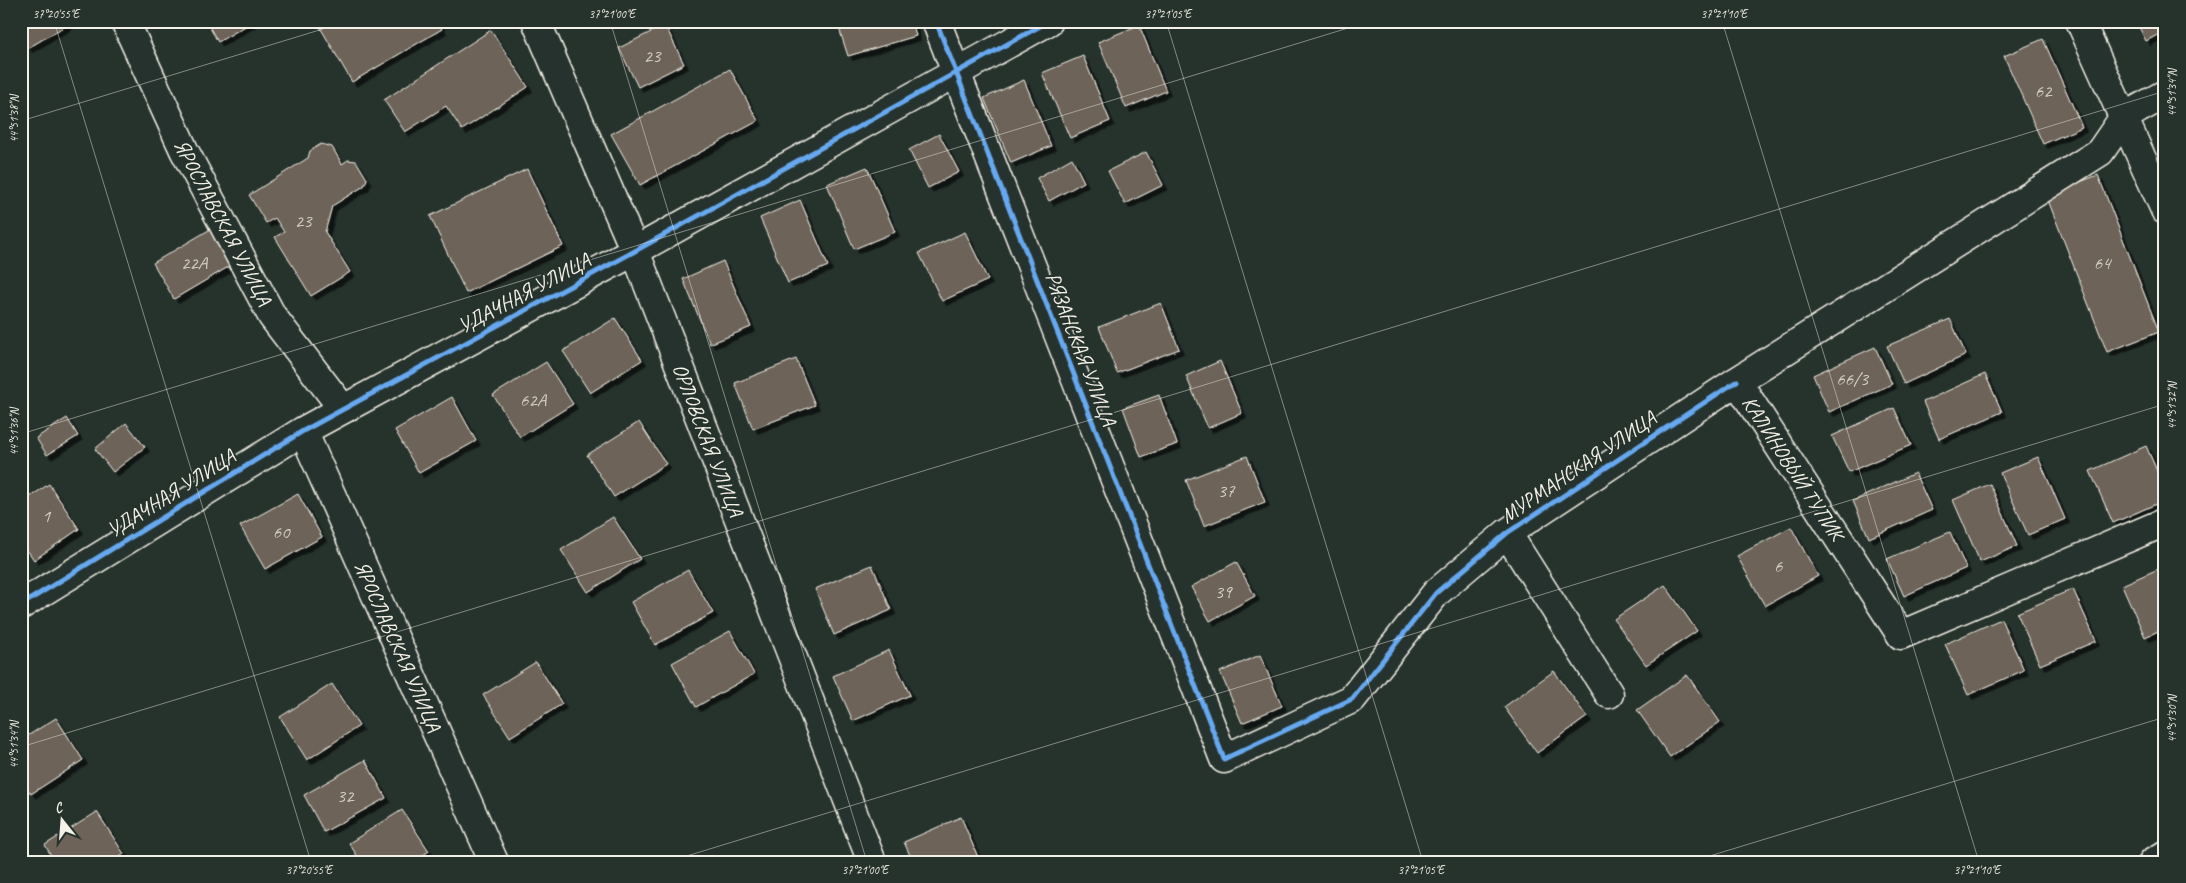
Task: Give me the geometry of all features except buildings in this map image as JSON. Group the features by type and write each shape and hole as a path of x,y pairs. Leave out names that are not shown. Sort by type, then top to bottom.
{"street":[{"name":"ЯРОСЛАВСКАЯ УЛИЦА","path":"125,21 184,150 272,316 343,410"},
{"name":"ОРЛОВСКАЯ УЛИЦА","path":"536,21 635,251 872,862"},
{"name":"РЯЗАНСКАЯ УЛИЦА","path":"936,21 1196,689"},
{"name":"УДАЧНАЯ УЛИЦА","path":"21,605 303,431 635,251 1049,21"},
{"path":"2080,21 2165,210"},
{"path":"2124,118 2165,94"},
{"name":"КАЛИНОВЫЙ ТУПИК","path":"2124,118 2100,152 1737,381 1901,635 2165,522"},
{"name":"МУРМАНСКАЯ УЛИЦА","path":"1196,689 1224,759 1352,698 1436,593 1507,533 1737,381"},
{"name":"ЯРОСЛАВСКАЯ УЛИЦА","path":"303,431 494,862"},
{"name":"МУРМАНСКАЯ УЛИЦА","path":"1507,533 1609,694"},
{"path":"2153,862 2165,855"}],"cycle path":[{"path":"936,21 1224,759 1352,699 1436,593 1507,533 1737,381"},
{"path":"21,605 303,431 635,251 1049,21"}]}
